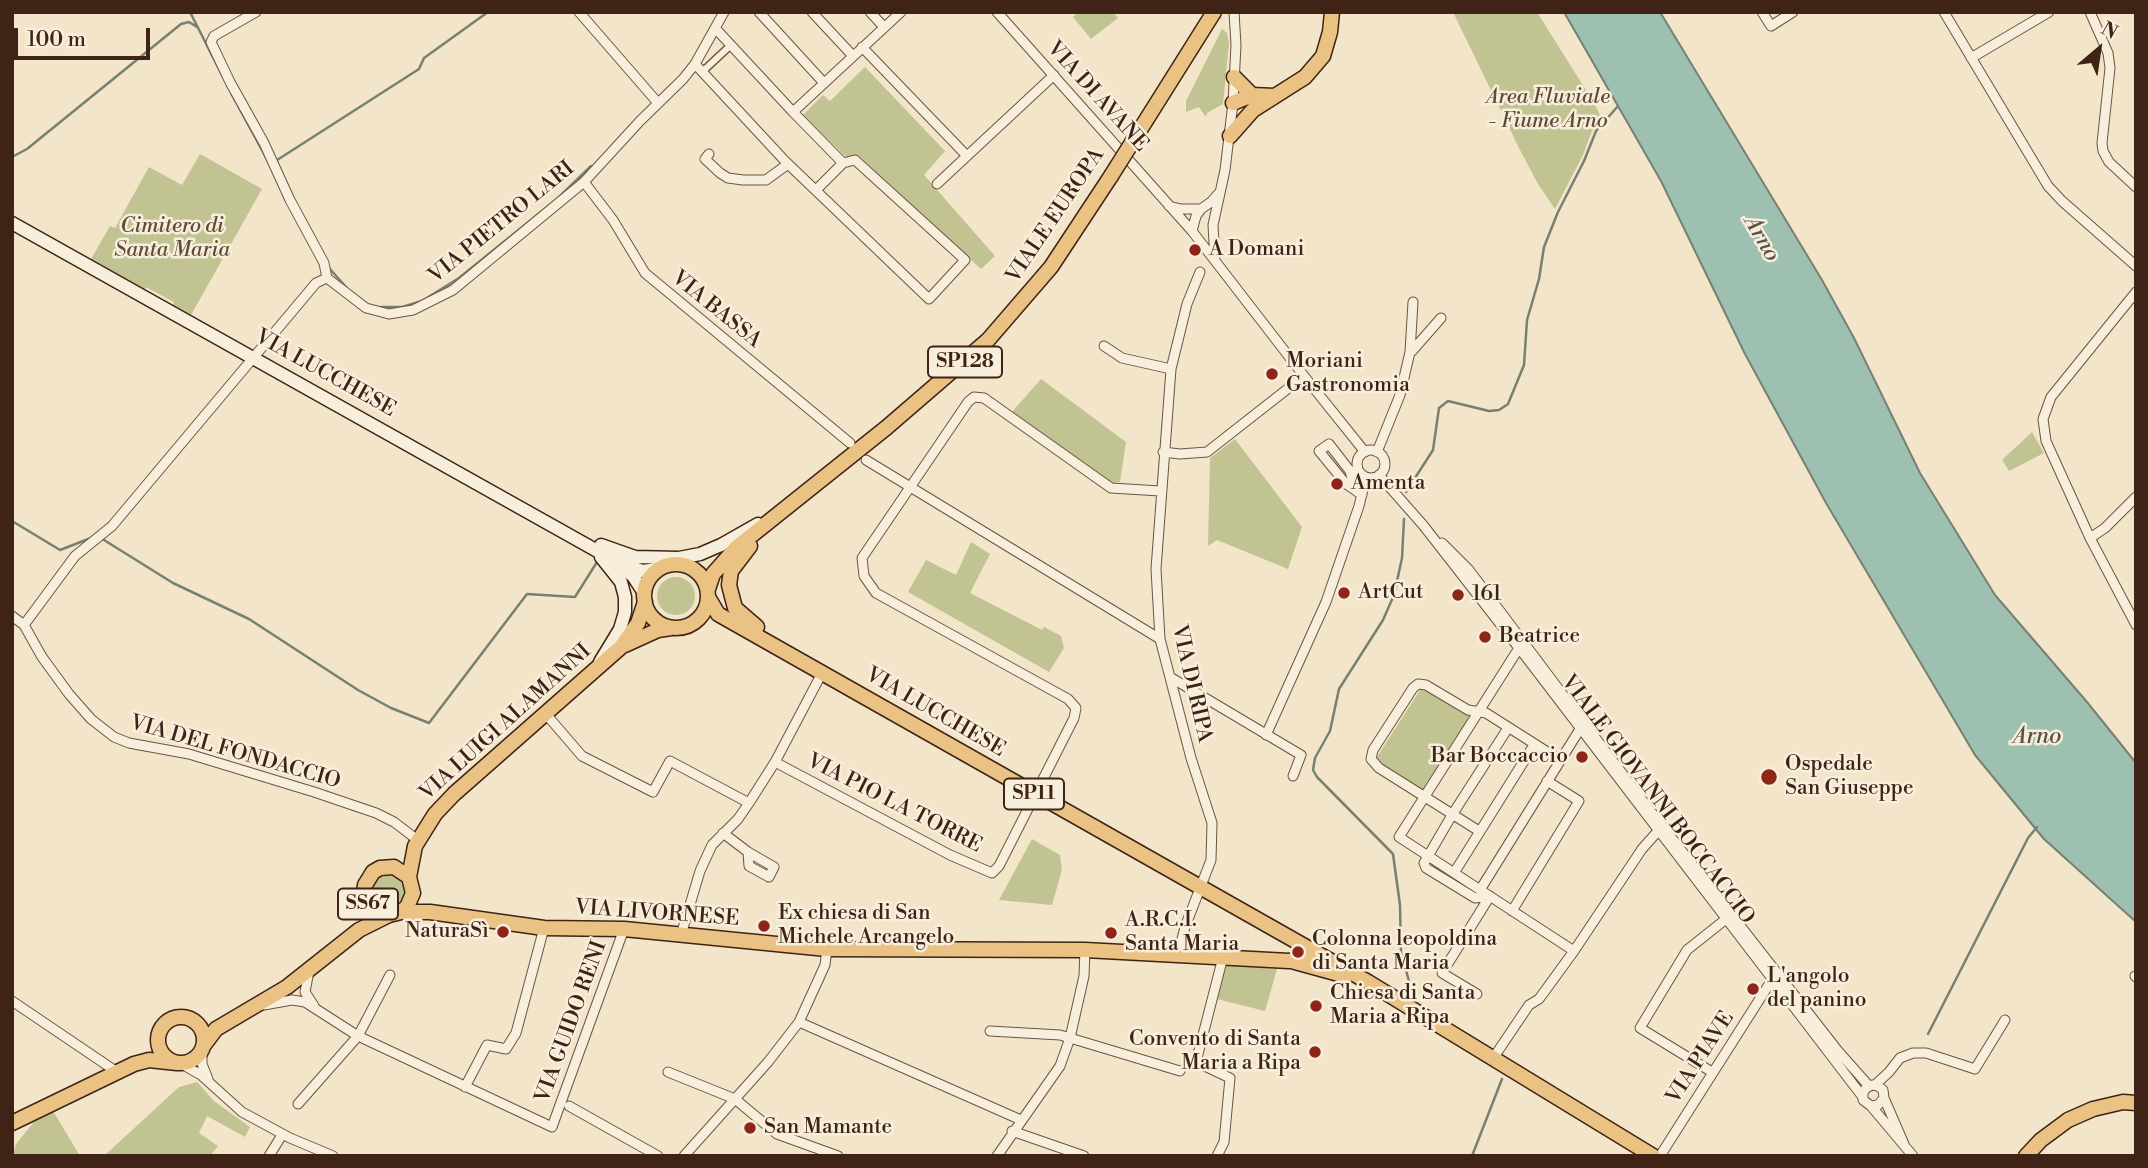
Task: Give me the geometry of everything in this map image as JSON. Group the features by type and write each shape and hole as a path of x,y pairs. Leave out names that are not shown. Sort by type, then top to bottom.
{"main road":[{"name":"VIALE EUROPA","path":"708,593 713,574 737,547 947,378 988,340 1051,267 1214,12"},
{"path":"1230,136 1254,110 1305,77 1323,56 1332,12"},
{"path":"1234,77 1243,89 1252,95"},
{"path":"1233,103 1252,95 1279,96"},
{"path":"1233,103 1254,110"},
{"name":"VIA LUCCHESE","path":"12,223 617,562 633,576 652,616 657,622 672,628"},
{"name":"SP128","path":"546,521 614,551 635,557 679,558 700,554 721,545 781,511"},
{"name":"SP128","path":"781,511 744,552 731,571 731,599 745,619 780,640 822,673"},
{"path":"576,538 610,567 621,582 625,597 625,612 620,629 596,669"},
{"name":"VIALE EUROPA","path":"689,567 737,547"},
{"name":"VIA LUCCHESE","path":"617,562 642,570 659,569 674,564 689,567 701,576 718,614 1368,982"},
{"path":"645,597 647,584 659,569"},
{"path":"672,628 697,621 703,614 708,593"},
{"name":"VIA LUIGI ALAMANNI","path":"387,867 402,855 454,794 621,647 638,623 645,597"},
{"name":"VIA LUIGI ALAMANNI","path":"621,647 658,630 672,628"},
{"name":"VIA LUIGI ALAMANNI","path":"409,877 419,835"},
{"name":"VIA LIVORNESE","path":"341,943 358,919 368,878 373,872 387,867"},
{"name":"SS67","path":"364,893 370,906 382,914 395,914 411,900 413,892 409,877 400,869 387,867"},
{"name":"VIA LIVORNESE","path":"12,1123 134,1065 149,1060 178,1063 193,1060 211,1033 230,1019 252,1009 309,971 368,924 395,914 443,913 544,928 624,929 827,949 1085,950 1289,961 1368,982"},
{"path":"1289,961 1308,958 1300,944"},
{"path":"1368,982 1653,1156"},
{"name":"VIA LIVORNESE","path":"134,1065 145,1055 166,1023 172,1019 178,1017 207,1023 230,1019"},
{"path":"191,1019 202,1030 203,1048"},
{"path":"159,1034 160,1049 164,1056 178,1063"},
{"path":"2026,1156 2041,1140 2068,1120 2123,1102 2136,1104"},
{"name":"VIA LIVORNESE","path":"12,1136 29,1115"}],"street":[{"path":"12,617 24,625 75,556 112,526 309,290 327,278 324,264 211,42 214,36 256,12"},
{"path":"579,12 658,103"},
{"name":"VIA PIETRO LARI","path":"327,278 366,308 389,314 413,310 453,290 584,182 695,64 724,12"},
{"path":"759,12 824,83"},
{"path":"812,12 853,56"},
{"path":"870,12 884,27"},
{"path":"793,112 901,12"},
{"name":"VIA DI AVANE","path":"998,12 1169,206"},
{"path":"1215,260 1213,225 1221,191 1233,103 1236,45 1234,12"},
{"path":"1762,12 1771,26 1793,12"},
{"path":"1944,12 2053,193 2136,266"},
{"path":"1970,58 2049,12"},
{"path":"2090,12 2108,53 2110,68 2103,151 2109,162 2136,187"},
{"path":"715,29 843,163"},
{"path":"702,72 731,45"},
{"path":"862,47 967,156"},
{"path":"695,64 788,164 929,299 965,260 855,160 843,163 816,190"},
{"path":"937,184 1054,75"},
{"path":"709,154 705,159 720,173 728,178 743,180 766,180 788,164"},
{"name":"VIA BASSA","path":"584,182 613,220 645,273 850,443"},
{"path":"1192,231 1201,209 1221,191"},
{"path":"1169,206 1201,209"},
{"path":"1169,206 1192,231 1365,452"},
{"path":"1192,231 1213,225"},
{"name":"VIA DI RIPA","path":"1178,955 1185,926 1212,860 1212,822 1191,758 1160,639 1156,569 1171,369 1187,304 1200,272"},
{"path":"2136,292 2052,397 2043,419 2046,441 2090,538 2136,625"},
{"path":"1377,452 1399,396 1410,352 1413,302"},
{"path":"1410,352 1441,318"},
{"path":"1104,346 1122,359 1171,369"},
{"path":"1163,452 1206,452 1304,376"},
{"path":"910,488 974,397 984,398 1111,488 1160,491"},
{"path":"1329,444 1350,471 1359,492 1346,484 1319,451 1329,444"},
{"path":"1365,452 1377,452 1383,457 1385,465 1379,475 1366,477"},
{"path":"1365,452 1358,462 1360,471 1366,477"},
{"path":"866,460 1160,639"},
{"name":"VIALE GIOVANNI BOCCACCIO","path":"1379,475 1423,525 1519,648 1865,1103 1871,1106 1913,1156"},
{"path":"1266,735 1326,602 1366,477"},
{"name":"VIA PIO LA TORRE","path":"775,762 950,855 992,873 999,866 1074,718 1076,708 1068,699 880,595 869,586 864,576 862,558 910,488"},
{"path":"2090,538 2105,528 2136,497"},
{"name":"VIALE GIOVANNI BOCCACCIO","path":"1423,525 1468,570 1672,839 1848,1063 1872,1085 1880,1087 1904,1143"},
{"name":"VIA DEL FONDACCIO","path":"24,625 41,657 69,694 91,719 114,737 129,743 223,764 314,792 376,813 419,835"},
{"path":"1519,648 1399,837 1574,951"},
{"path":"681,934 700,871 712,845 738,820 749,803 775,762 822,673"},
{"path":"1170,677 1301,755 1293,776"},
{"path":"1479,831 1379,768 1371,759 1373,750 1413,688 1418,684 1426,685 1468,710 1497,719 1560,760"},
{"path":"545,713 582,756 653,792 670,761 749,803"},
{"path":"1490,896 1475,898 1426,868 1424,863 1508,728"},
{"path":"1480,890 1580,729"},
{"path":"1454,873 1534,745"},
{"path":"1513,911 1580,801 1547,781"},
{"path":"1494,1058 1529,1005 1539,999 1642,849 1658,831"},
{"path":"723,833 748,852"},
{"path":"1477,994 1442,973 1490,896"},
{"path":"1712,1072 1640,1028 1687,950 1726,919"},
{"path":"252,1009 292,1000 315,1007 358,1036 465,1087 487,1045 506,1049 516,1033 544,928"},
{"name":"VIA GUIDO RENI","path":"465,1087 552,1127 624,929"},
{"path":"684,1156 799,1023 825,965 827,949"},
{"path":"997,1156 1060,1066 1070,1038 1084,976 1085,950"},
{"path":"1217,1156 1224,1142 1230,1077 1196,1062 1223,957"},
{"path":"309,971 305,992 315,1007"},
{"path":"298,1104 358,1036 390,975"},
{"name":"VIA PIAVE","path":"1660,1156 1768,986 1774,981"},
{"path":"12,1001 117,1072"},
{"path":"1862,1096 1864,1090 1889,1072 1900,1058 1913,1053 1926,1052 1975,1069 2005,1020"},
{"path":"799,1023 1021,1120"},
{"path":"990,1031 1060,1035 1180,1071"},
{"path":"203,1048 202,1064 215,1089"},
{"path":"178,1063 192,1068 232,1105 282,1135 333,1156"},
{"path":"668,1072 735,1099 777,1134 838,1156"},
{"path":"1871,1106 1878,1105 1884,1096 1889,1072"},
{"path":"569,1106 658,1156"},
{"path":"1012,1131 1084,1156"},
{"path":"269,1156 282,1135"}],"green space":[{"path":"1079,12 1113,12 1118,18 1091,39 1073,17"},
{"name":"Area Fluviale - Fiume Arno","path":"1453,12 1537,12 1594,103 1602,119 1592,131 1583,155 1555,209 1519,148"},
{"path":"1222,29 1227,33 1229,43 1223,104 1207,113 1206,117 1199,107 1186,112 1186,101"},
{"path":"865,67 945,151 924,175 995,256 981,269 858,155 846,157 803,115 823,95 830,101"},
{"name":"Cimitero di Santa Maria","path":"200,154 262,189 191,315 173,305 174,302 91,259 110,226 115,228 149,167 182,185"},
{"path":"1041,379 1126,442 1120,482 1110,483 1012,412"},
{"path":"2032,432 2044,453 2009,471 2002,460"},
{"path":"1235,439 1302,527 1288,569 1217,540 1208,546 1210,458"},
{"path":"971,542 990,554 970,593 1042,630 1044,627 1061,636 1064,648 1049,672 908,592 926,560 956,575"},
{"path":"676,577 689,583 695,596 689,609 676,615 663,609 657,596 663,583"},
{"path":"1422,687 1471,716 1422,792 1375,760"},
{"path":"1032,839 1060,855 1062,870 1052,905 999,900"},
{"path":"388,875 399,880 404,891 399,902 388,907 377,902 372,891 377,880"},
{"path":"1225,965 1277,969 1265,1011 1217,999"},
{"path":"197,1082 214,1101 250,1127 245,1137 207,1116 199,1133 218,1146 210,1156 104,1156 179,1087"},
{"path":"53,1111 80,1156 12,1156 16,1144 37,1118"}],"water":[{"name":"Arno","path":"1564,12 1660,12 1822,280 1854,338 1920,473 1995,595 2136,763 2136,922 2044,839 1975,755 1826,503 1745,354 1661,181"}],"waterway":[{"path":"190,12 225,81"},
{"path":"274,162 419,69 424,58 488,12"},
{"path":"12,157 27,149 181,24 189,22 197,27"},
{"path":"231,93 269,163"},
{"path":"1406,492 1433,450 1439,408 1448,401 1489,411 1499,410 1508,404 1524,365 1527,320 1539,279 1544,247 1596,131 1618,106"},
{"path":"381,307 402,307 422,301 459,278 557,199 591,166"},
{"path":"329,268 346,287"},
{"path":"1404,519 1402,558 1394,595 1383,620 1339,689 1330,731 1315,758 1313,770 1393,854 1400,905 1401,953 1413,995"},
{"path":"12,521 60,550 91,538"},
{"path":"104,540 173,583 249,619 358,690 391,708 429,723 527,594 575,597 597,562"},
{"path":"1928,1034 2028,838 2037,827"},
{"path":"1472,1156 1502,1079"}],"place":[{"name":"A Domani","path":"1195,250"},
{"name":"Moriani Gastronomia","path":"1272,374"},
{"name":"Amenta","path":"1337,484"},
{"name":"ArtCut","path":"1344,593"},
{"name":"161","path":"1458,595"},
{"name":"Beatrice","path":"1485,637"},
{"name":"Bar Boccaccio","path":"1582,757"},
{"name":"Ospedale San Giuseppe","path":"1769,777"},
{"name":"Ex chiesa di San Michele Arcangelo","path":"764,926"},
{"name":"NaturaSì","path":"503,932"},
{"name":"A.R.C.I. Santa Maria","path":"1111,933"},
{"name":"Colonna leopoldina di Santa Maria","path":"1298,952"},
{"name":"L'angolo del panino","path":"1753,989"},
{"name":"Chiesa di Santa Maria a Ripa","path":"1316,1006"},
{"name":"Convento di Santa Maria a Ripa","path":"1315,1052"},
{"name":"San Mamante","path":"750,1128"}]}
